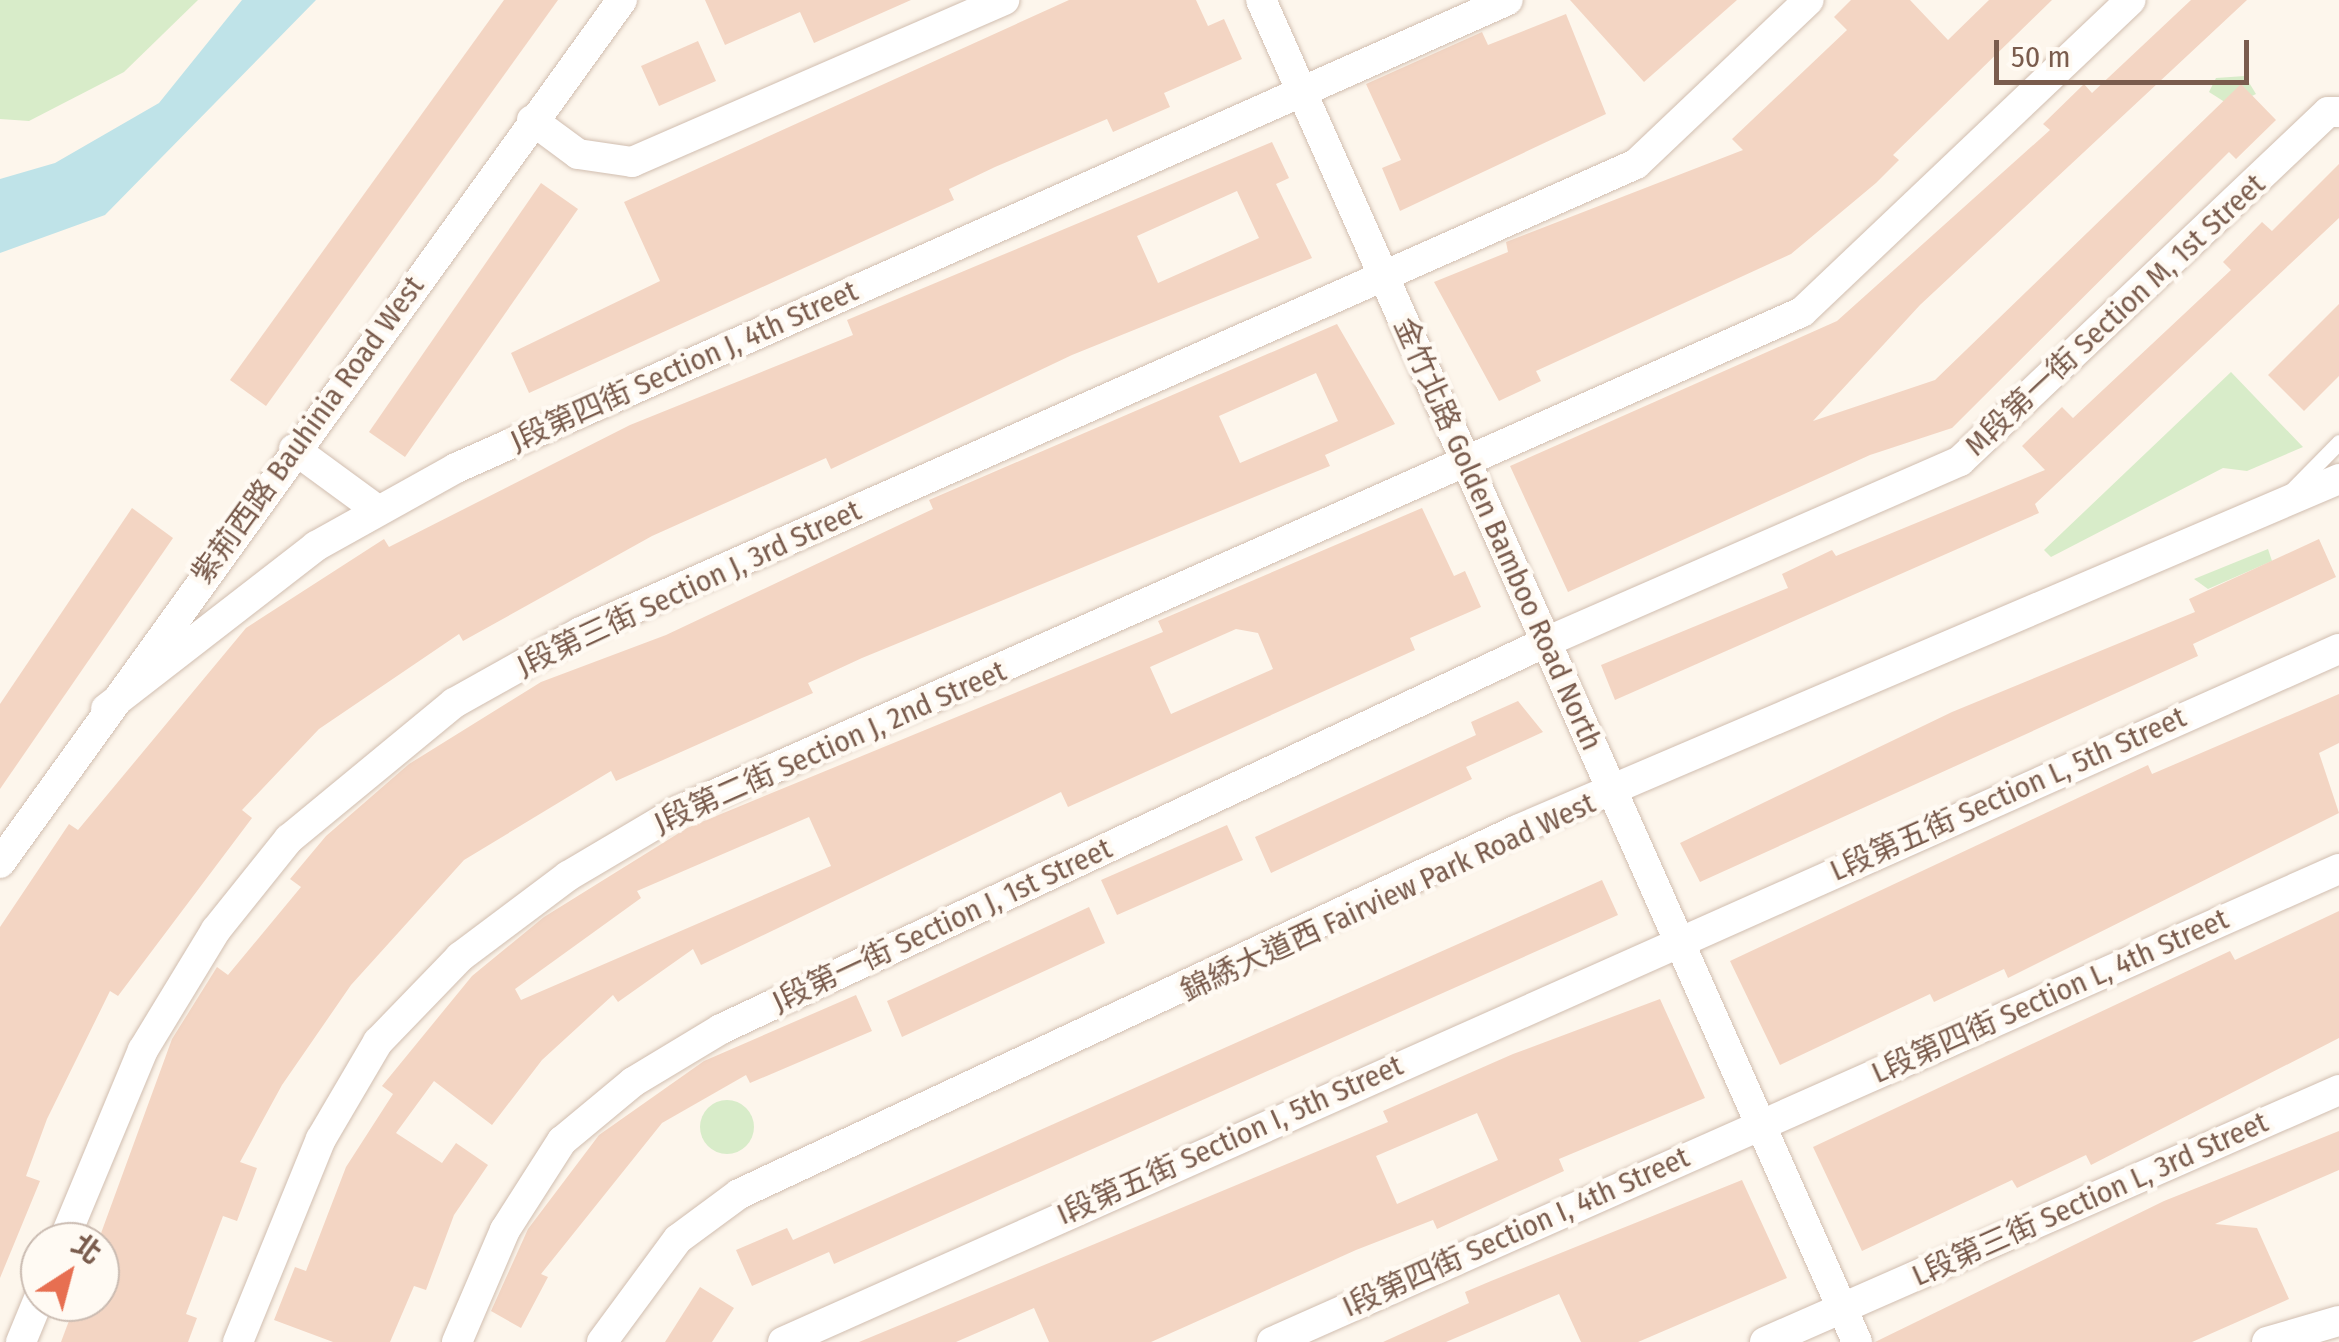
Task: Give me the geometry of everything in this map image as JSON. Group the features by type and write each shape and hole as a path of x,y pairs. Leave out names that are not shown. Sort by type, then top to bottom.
{"street":[{"name":"紫荊西路 Bauhinia Road West","path":"0,864 106,710 622,0"},
{"path":"532,120 578,154 632,162 1004,0"},
{"name":"金竹北路 Golden Bamboo Road North","path":"1261,0 1857,1342"},
{"name":"J段第四街 Section J, 4th Street","path":"106,710 258,587 376,509 507,442 1304,96 1508,0"},
{"name":"J段第三街 Section J, 3rd Street","path":"71,1222 143,1050 216,930 289,839 373,762 580,632 1636,164 1809,0"},
{"name":"J段第二街 Section J, 2nd Street","path":"238,1342 321,1138 378,1042 460,956 568,876 678,811 1802,312 2131,0"},
{"name":"M段第一街 Section M, 1st Street","path":"1546,642 1960,461 2328,112 2339,112"},
{"path":"294,450 376,509"},
{"name":"錦綉大道西 Fairview Park Road West","path":"602,1342 678,1239 739,1194 1614,794 2339,479"},
{"name":"J段第一街 Section J, 1st Street","path":"457,1342 505,1230 562,1141 633,1082 720,1029 1546,642"},
{"name":"L段第五街 Section L, 5th Street","path":"1678,938 2339,649"},
{"name":"L段第四街 Section L, 4th Street","path":"1760,1123 2339,869"},
{"name":"I段第五街 Section I, 5th Street","path":"782,1342 1678,938"},
{"name":"L段第三街 Section L, 3rd Street","path":"1765,1342 2339,1090"},
{"name":"I段第四街 Section I, 4th Street","path":"1272,1342 1760,1123"},
{"path":"2267,1342 2339,1321"}],"lane":[{"path":"2280,502 2339,442"}],"green space":[{"path":"0,0 198,0 124,72 29,121 0,119"},
{"path":"2245,76 2256,94 2231,106 2209,92 2216,78"},
{"path":"2231,372 2303,447 2247,471 2223,468 2051,557 2044,550"},
{"path":"2268,549 2272,561 2208,589 2194,579"},
{"path":"727,1100 746,1108 754,1127 746,1146 727,1154 708,1146 700,1127 708,1108"}],"water":[{"path":"242,0 316,0 105,215 0,253 0,179 55,163 159,103"}],"building":[{"path":"504,0 558,0 266,406 230,380"},
{"path":"705,0 911,0 814,43 800,12 725,45"},
{"path":"1069,0 1196,0 1208,26 1224,19 1242,59 1164,93 1170,107 1113,132 1107,119 995,167 949,189 954,200 529,393 511,353 660,281 624,202"},
{"path":"1570,0 1737,0 1644,82"},
{"path":"1851,0 1910,0 1948,40 1989,0 2052,0 1893,155 1899,160 1876,183 1791,254 1536,371 1541,381 1499,401 1434,282 1508,252 1506,242 1743,150 1732,139 1847,30 1834,17"},
{"path":"2191,0 2247,0 1920,305 1813,421 1935,380 2241,84 2276,120 2236,159 2229,152 1952,428 1870,455 1568,592 1510,466 1837,321 2050,130 2043,124 2084,84 2092,93"},
{"path":"1566,14 1606,114 1400,211 1382,168 1401,160 1366,84 1482,32 1488,45"},
{"path":"698,41 716,81 659,106 641,66"},
{"path":"1272,142 1289,178 1276,184 1312,258 1072,355 831,469 826,458 652,536 463,641 459,634 319,729 242,810 252,818 118,996 110,991 47,1119 26,1176 40,1181 0,1278 0,927 69,824 78,830 246,628 384,539 389,547 630,425 853,335 847,320","holes":["1237,191 1259,238 1158,283 1137,236"]},
{"path":"2339,164 2339,218 2035,504 2039,513 1615,700 1601,665 1788,588 1782,574 1832,550 1836,556 2045,470 2022,446 2062,407 2073,418 2231,270 2223,262 2262,222 2272,231"},
{"path":"541,183 578,209 405,457 369,432"},
{"path":"2339,304 2339,376 2304,411 2268,375"},
{"path":"1337,324 1395,424 1325,455 1330,466 862,658 808,683 813,693 616,781 611,771 464,860 351,985 282,1085 240,1162 257,1168 237,1221 223,1216 186,1314 197,1318 188,1342 61,1342 68,1322 120,1322 120,1222 105,1222 172,1039 217,967 228,975 301,887 290,879 326,836 409,764 541,682 666,635 933,509 929,500","holes":["1316,373 1338,421 1240,463 1219,416"]},
{"path":"132,508 173,538 0,789 0,704"},
{"path":"1422,508 1454,576 1465,571 1481,607 1410,638 1415,650 1068,807 1061,792 701,965 693,949 618,1002 613,995 542,1060 492,1125 434,1081 396,1133 442,1163 456,1143 488,1165 454,1215 426,1290 414,1286 390,1342 333,1342 274,1320 295,1267 306,1271 346,1167 393,1094 382,1086 472,976 544,917 687,828 1163,632 1158,621","holes":["1236,629 1258,633 1273,669 1171,714 1150,667","809,817 831,866 521,1000 515,989 641,898 637,891"]},
{"path":"2319,539 2336,577 2193,644 2198,656 1700,882 1680,843 1952,712 2195,612 2189,599"},
{"path":"2339,694 2339,743 2319,753 2339,813 2008,978 2004,969 1934,1002 1930,994 1780,1065 1730,961 2148,765 2152,774"},
{"path":"1518,701 1543,732 1466,767 1472,779 1271,873 1255,837 1476,735 1471,722"},
{"path":"1227,825 1243,860 1117,915 1101,880"},
{"path":"1602,880 1618,915 834,1264 829,1252 752,1286 736,1250 787,1228 793,1240"},
{"path":"1089,907 1105,943 902,1037 887,1001"},
{"path":"2339,911 2339,1038 2091,1165 2086,1155 2017,1188 2012,1180 1862,1251 1813,1147 2230,951 2235,960"},
{"path":"856,995 872,1031 750,1083 746,1075 662,1123 541,1274 548,1277 521,1328 491,1311 528,1229 599,1135 704,1061"},
{"path":"1660,999 1705,1098 1559,1159 1564,1171 1437,1229 1433,1220 1356,1250 1151,1342 1049,1342 1034,1308 956,1342 859,1342 1388,1122 1383,1111 1513,1054","holes":["1477,1113 1498,1160 1397,1204 1376,1156"]},
{"path":"2339,1131 2339,1170 2215,1224 2257,1228 2289,1299 2192,1342 1875,1342 2164,1201"},
{"path":"1742,1180 1787,1278 1638,1342 1581,1342 1559,1294 1446,1342 1383,1342 1469,1303 1465,1292"},
{"path":"700,1287 734,1308 712,1342 665,1342"}]}
